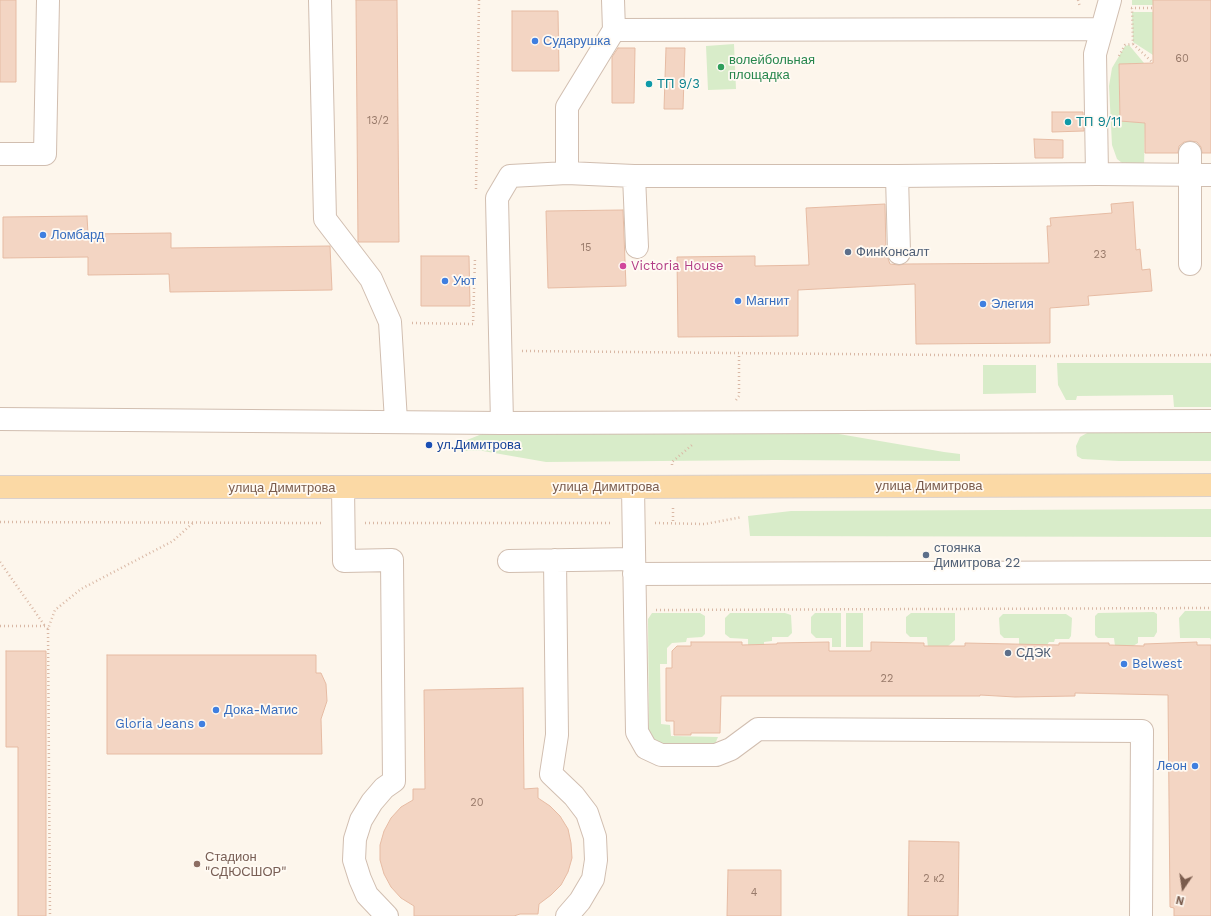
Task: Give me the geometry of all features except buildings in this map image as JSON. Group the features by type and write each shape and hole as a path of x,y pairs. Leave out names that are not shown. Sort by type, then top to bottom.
{"main road":[{"name":"улица Димитрова","path":"0,487 1211,485"}],"street":[{"path":"0,154 45,154 48,0"},
{"path":"320,0 325,218 371,279 390,322 396,421"},
{"path":"567,173 568,107 614,30 613,0"},
{"path":"1097,174 1095,54 1110,0"},
{"path":"614,30 1102,29"},
{"path":"1190,153 1200,175 1190,264"},
{"path":"502,423 497,198 510,176 567,173 634,176 1200,175"},
{"path":"634,176 637,247"},
{"path":"897,176 899,253"},
{"path":"0,419 502,423 1211,421"},
{"path":"343,487 344,560 392,560 394,781 384,788 372,802 361,820 355,839 354,860 367,896 387,916"},
{"path":"633,487 637,732 646,748 661,755 716,755 731,749 758,729 1142,731 1141,916"},
{"path":"555,560 557,736 551,774 574,796 587,813 595,837 596,852 593,879 580,901 567,916"},
{"path":"509,561 555,560 634,566 1211,572"}],"path":[{"path":"476,190 479,0"},
{"path":"1132,4 1133,44 1153,63"},
{"path":"1132,8 1153,8"},
{"path":"1117,59 1125,45 1133,44"},
{"path":"390,322 473,324 475,253"},
{"path":"500,350 1049,356 1211,355"},
{"path":"0,522 589,522 634,524 704,524 742,517"},
{"path":"50,916 48,629 55,610 81,589 173,541 194,522"},
{"path":"0,562 48,629"},
{"path":"635,610 1211,608"},
{"path":"0,626 45,626"}],"green space":[{"path":"1132,0 1153,0 1153,5 1132,5"},
{"path":"1132,12 1153,12 1153,55 1133,42"},
{"name":"волейбольная площадка","path":"734,44 736,89 708,90 706,46"},
{"path":"1129,45 1144,63 1119,65 1120,120 1145,123 1144,166 1126,166 1117,159 1112,145 1109,86 1112,68 1125,46"},
{"path":"1057,363 1211,363 1211,407 1174,407 1173,395 1077,396 1076,400 1066,400 1058,385"},
{"path":"983,365 1036,365 1036,393 983,394"},
{"path":"833,433 960,454 960,461 775,460 546,462 483,451 457,451 457,444 482,434"},
{"path":"1087,433 1211,433 1211,461 1119,461 1082,459 1077,456 1076,446 1080,437"},
{"path":"1211,509 1211,537 750,536 748,516 791,511"},
{"path":"1185,611 1211,611 1211,640 1210,638 1180,638 1179,618"},
{"path":"1154,612 1157,614 1157,632 1154,637 1138,637 1138,643 1133,646 1115,646 1114,638 1098,638 1095,635 1095,616 1098,613"},
{"path":"652,613 700,613 705,616 705,634 702,637 687,638 686,642 672,643 667,648 667,664 660,664 661,724 670,725 671,736 718,737 715,744 667,744 657,743 651,739 649,730 648,619"},
{"path":"730,613 785,613 791,615 792,633 788,637 772,637 772,641 764,642 764,647 748,647 748,639 730,638 725,634 725,618"},
{"path":"815,613 841,613 841,647 832,647 832,638 816,638 811,633 811,617"},
{"path":"846,613 863,613 863,647 846,647"},
{"path":"911,613 955,613 955,640 946,648 928,648 927,637 910,637 906,633 906,617"},
{"path":"1003,614 1066,614 1072,618 1071,636 1069,639 1055,639 1054,642 1049,642 1045,648 1019,647 1019,638 1004,638 1000,634 999,618"}],"place":[{"name":"Сударушка","path":"535,41"},
{"name":"волейбольная площадка","path":"721,67"},
{"name":"ТП 9/3","path":"649,84"},
{"name":"ТП 9/11","path":"1068,122"},
{"name":"Ломбард","path":"43,235"},
{"name":"ФинКонсалт","path":"848,252"},
{"name":"Victoria House","path":"623,266"},
{"name":"Уют","path":"445,281"},
{"name":"Магнит","path":"738,301"},
{"name":"Элегия","path":"983,304"},
{"name":"ул.Димитрова","path":"429,445"},
{"name":"стоянка Димитрова 22","path":"926,555"},
{"name":"СДЭК","path":"1008,653"},
{"name":"Belwest","path":"1124,664"},
{"name":"Дока-Матис","path":"216,710"},
{"name":"Gloria Jeans","path":"202,724"},
{"name":"Леон","path":"1195,766"},
{"name":"Стадион \"СДЮСШОР\"","path":"197,864"}]}
